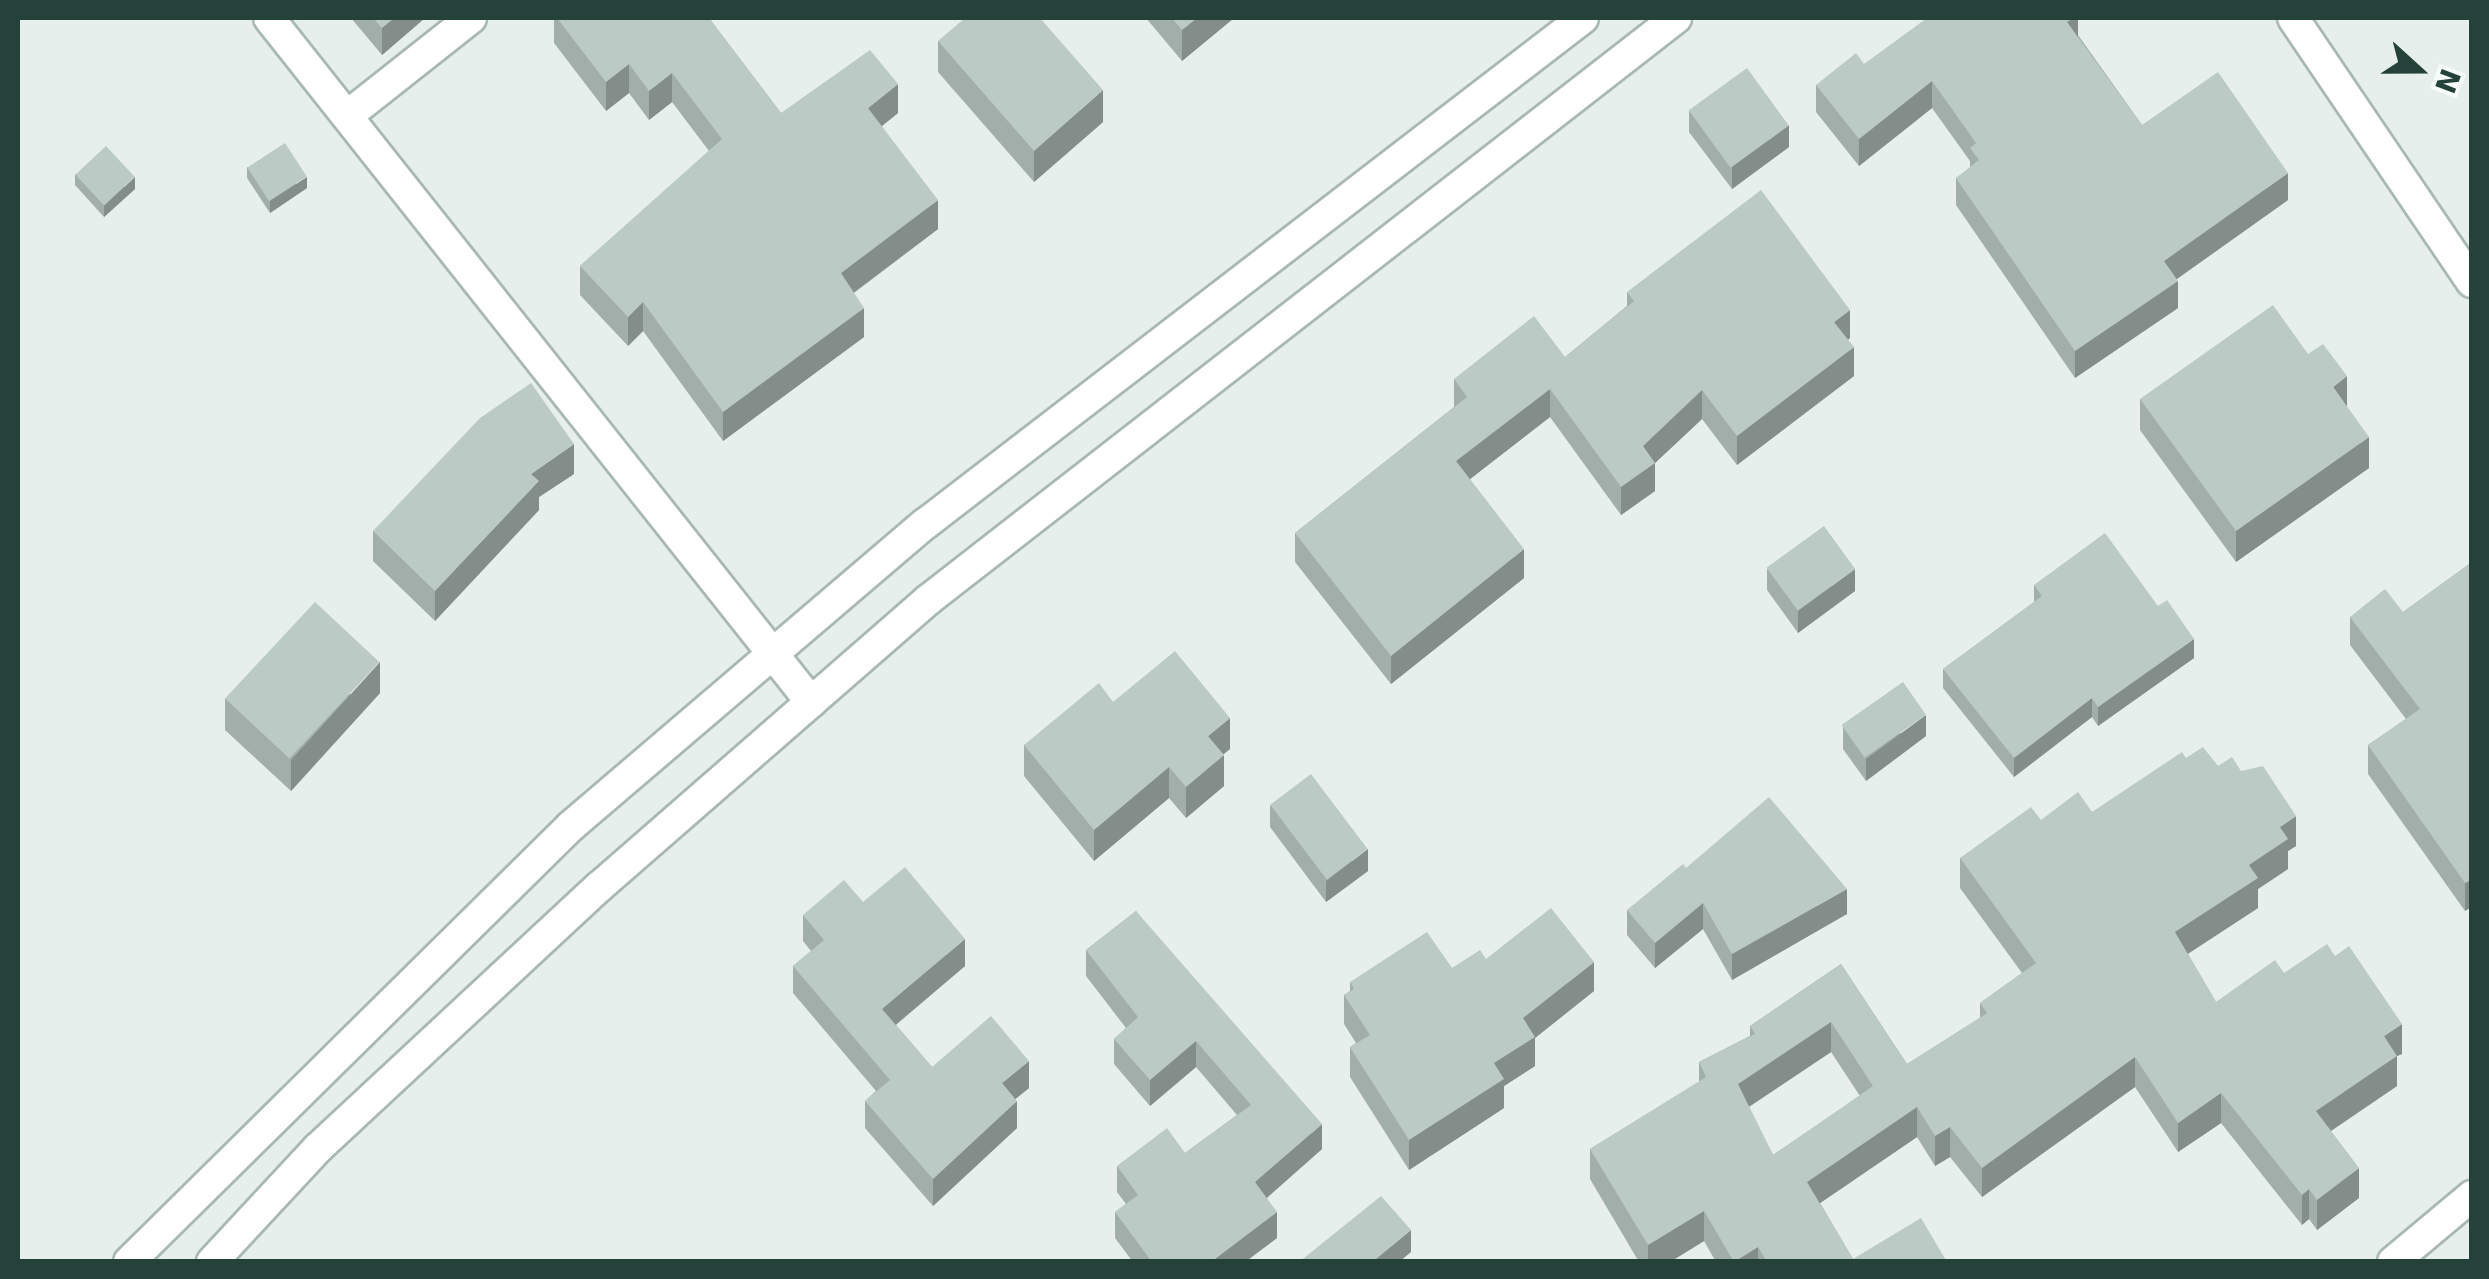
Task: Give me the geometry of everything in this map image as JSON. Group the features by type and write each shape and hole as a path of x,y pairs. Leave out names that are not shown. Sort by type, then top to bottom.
{"street":[{"path":"269,18 811,702"},
{"path":"347,116 470,18"},
{"path":"128,1262 571,826 925,524 1583,18"},
{"path":"212,1262 360,1108 928,600 1676,18"},
{"path":"2294,18 2472,282"},
{"path":"2393,1262 2472,1196"}],"building":[{"path":"373,18 394,18 382,28"},
{"path":"557,18 709,18 781,113 870,50 898,84 868,108 938,200 841,273 864,308 723,412 643,302 628,317 580,266 722,139 672,73 649,91 629,64 606,82"},
{"path":"965,18 1040,18 1103,90 1034,151 938,41"},
{"path":"1172,18 1197,18 1182,30"},
{"path":"1927,18 2073,18 2067,22 2142,125 2218,72 2288,173 2164,261 2178,281 2075,351 1956,178 1979,160 1970,148 1976,143 1932,81 1859,139 1816,85 1856,53 1864,64"},
{"path":"1747,68 1789,125 1730,168 1689,110"},
{"path":"285,143 307,177 269,201 247,168"},
{"path":"106,146 135,177 104,205 75,175"},
{"path":"1761,190 1850,310 1834,322 1854,347 1737,436 1702,390 1643,446 1655,463 1621,487 1550,389 1456,461 1524,549 1391,656 1295,533 1467,397 1454,379 1534,316 1565,357 1634,301 1627,292"},
{"path":"2273,305 2308,354 2323,344 2347,376 2333,387 2369,437 2236,531 2140,399"},
{"path":"531,383 574,444 531,474 539,481 435,591 373,531 480,418"},
{"path":"1824,526 1855,569 1798,611 1767,568"},
{"path":"2105,533 2158,606 2167,600 2194,639 2098,707 2092,698 2014,758 1943,669 2042,596 2034,585"},
{"path":"2472,562 2472,879 2465,883 2368,745 2420,709 2350,617 2385,589 2403,612"},
{"path":"315,602 379,662 289,759 225,699"},
{"path":"1175,651 1230,718 1208,736 1224,755 1186,787 1169,767 1094,830 1024,745 1099,683 1113,702"},
{"path":"1903,682 1926,715 1865,758 1842,725"},
{"path":"2203,747 2218,766 2232,757 2241,771 2263,766 2296,816 2280,827 2288,839 2249,865 2258,878 2175,932 2216,1002 2275,960 2284,973 2327,944 2335,956 2349,946 2402,1024 2384,1036 2397,1056 2316,1111 2359,1168 2317,1200 2309,1189 2302,1195 2221,1093 2178,1123 2135,1057 1982,1168 1950,1127 1935,1136 1917,1107 1807,1182 1853,1259 1921,1218 1947,1262 1767,1262 1758,1247 1734,1262 1704,1211 1648,1245 1590,1149 1706,1077 1699,1062 1755,1034 1750,1026 1841,964 1907,1064 1987,1013 1980,1003 2036,963 1960,858 2031,807 2041,820 2078,792 2092,812 2182,752 2186,758","holes":["1831,1022 1873,1086 1773,1155 1738,1084"]},
{"path":"1311,774 1368,849 1327,880 1270,805"},
{"path":"1769,797 1847,889 1732,954 1703,903 1655,943 1627,910 1683,864 1686,868"},
{"path":"905,867 965,939 882,1009 932,1067 991,1016 1029,1061 1002,1083 1017,1101 933,1179 865,1101 890,1080 793,966 824,940 803,915 844,880 863,902"},
{"path":"1551,908 1594,962 1523,1018 1535,1037 1494,1063 1504,1079 1409,1140 1350,1047 1370,1035 1344,995 1354,989 1350,982 1427,932 1452,968 1480,950 1486,959"},
{"path":"1136,911 1322,1124 1255,1182 1277,1212 1211,1262 1152,1262 1115,1212 1138,1195 1117,1166 1167,1128 1185,1153 1251,1105 1196,1041 1150,1080 1114,1039 1138,1017 1086,950"},
{"path":"1381,1196 1411,1230 1372,1262 1299,1262"}]}
